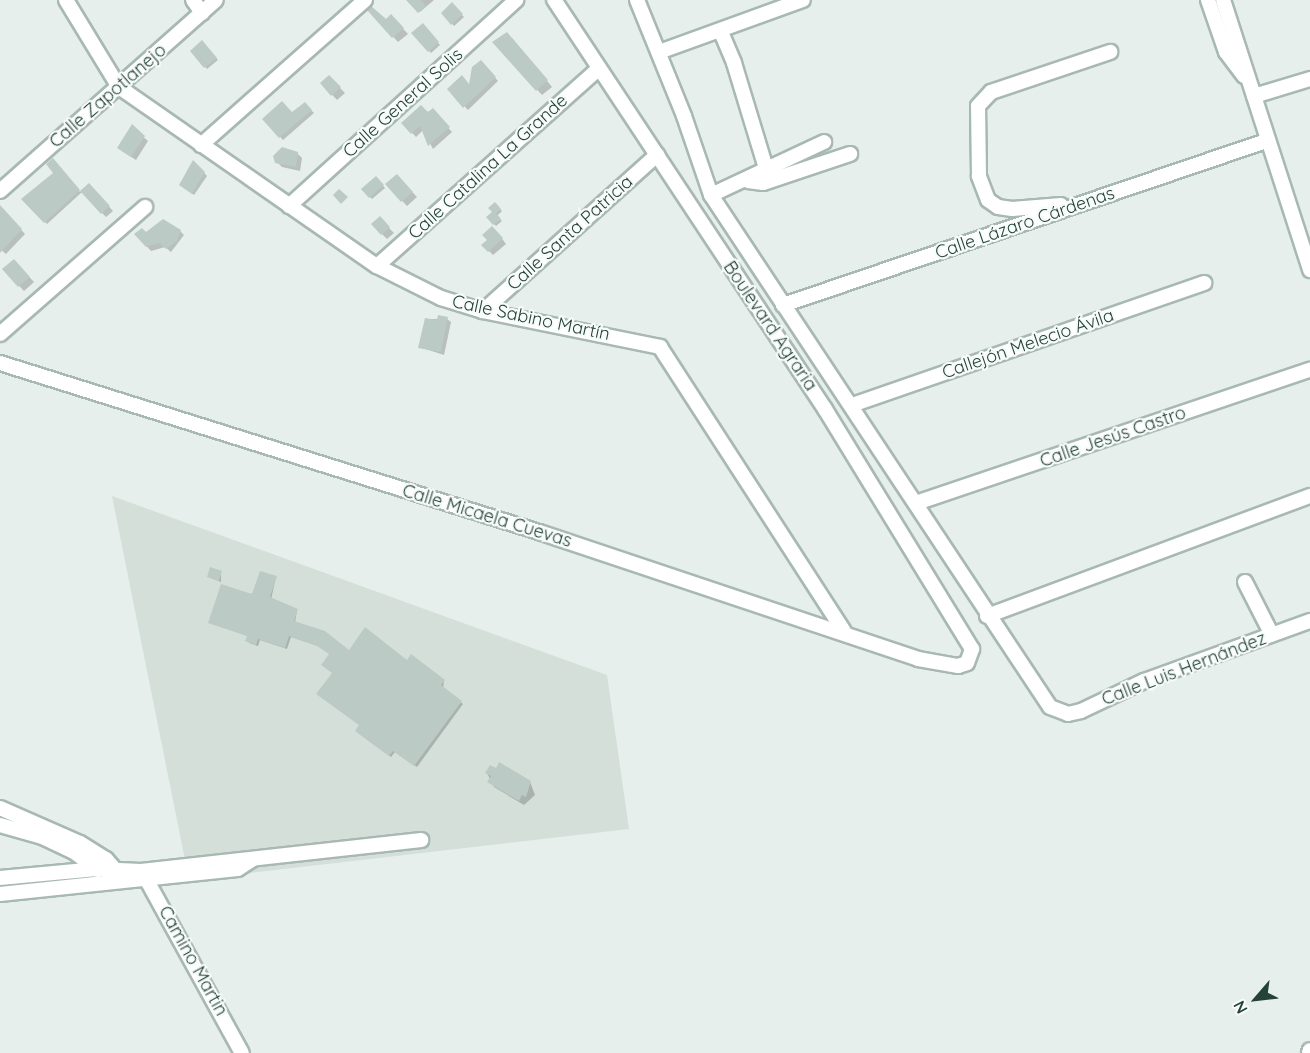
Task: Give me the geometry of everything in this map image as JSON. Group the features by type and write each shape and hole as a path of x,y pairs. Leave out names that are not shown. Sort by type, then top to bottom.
{"street":[{"name":"Calle Sabino Martín","path":"66,0 119,87 377,266 441,298 483,311 660,347 844,632"},
{"path":"193,0 202,13"},
{"name":"Calle Zapotlanejo","path":"0,191 216,0"},
{"path":"201,145 365,0"},
{"name":"Calle General Solis","path":"289,206 516,0"},
{"name":"Boulevard Agraria","path":"554,0 825,409 972,649 971,659"},
{"path":"637,0 659,52 711,195 852,405 987,616 1100,571 1310,496"},
{"path":"659,52 720,32 803,0"},
{"path":"1208,0 1226,52 1249,82"},
{"path":"1223,0 1266,141 1310,270"},
{"path":"720,32 734,63 766,168"},
{"path":"1082,204 1012,209 998,207 988,200 980,176 978,106 991,92 1110,52"},
{"name":"Calle Catalina La Grande","path":"377,266 599,68"},
{"path":"1254,96 1310,79"},
{"name":"Calle Lázaro Cárdenas","path":"783,305 1266,141"},
{"path":"711,195 748,181 766,168 824,142"},
{"path":"748,181 763,183 850,154"},
{"name":"Calle Santa Patricia","path":"483,311 657,155"},
{"path":"0,334 144,207"},
{"name":"Callejón Melecio Ávila","path":"852,405 1204,283"},
{"name":"Calle Micaela Cuevas","path":"0,363 844,632 918,659 958,666 971,659"},
{"name":"Calle Jesús Castro","path":"916,503 1310,370"},
{"path":"1245,582 1272,635"},
{"name":"Calle Luis Hernández","path":"987,616 1050,707 1058,713 1081,711 1144,681 1310,621"},
{"path":"0,808 80,843 119,874"},
{"path":"0,825 42,837 97,869 108,880"},
{"path":"0,878 97,869 145,876 238,869 252,860 421,840"},
{"path":"0,894 108,880 119,874"},
{"name":"Camino Martin","path":"145,876 242,1053"}],"shaded area":[{"path":"112,496 607,675 629,829 189,880"}],"building":[{"path":"406,0 421,0 426,6 418,13"},
{"path":"452,2 463,14 451,25 441,13"},
{"path":"371,6 386,19 391,14 404,28 392,38 367,10"},
{"path":"423,23 439,42 428,52 411,33"},
{"path":"507,32 548,80 536,91 492,42"},
{"path":"202,40 217,58 204,68 190,51"},
{"path":"481,60 496,77 463,108 447,89 462,75 469,84 472,67"},
{"path":"329,75 341,87 331,96 320,83"},
{"path":"282,101 292,112 305,102 312,110 279,138 262,119"},
{"path":"421,105 428,112 433,108 450,127 428,146 420,126 411,134 401,123"},
{"path":"132,124 145,136 131,157 117,148"},
{"path":"282,147 298,152 296,167 275,163 273,156"},
{"path":"53,158 80,190 44,223 21,199 53,173 46,164"},
{"path":"193,160 205,172 192,194 179,185"},
{"path":"397,174 413,192 401,202 385,184"},
{"path":"376,176 384,185 369,198 361,189"},
{"path":"89,183 110,206 101,214 80,191"},
{"path":"339,189 348,197 341,204 333,195"},
{"path":"495,202 501,209 496,213 501,219 493,225 486,217 492,212 488,208"},
{"path":"0,205 22,229 0,253"},
{"path":"380,216 390,227 381,235 371,224"},
{"path":"163,219 181,230 177,241 166,249 159,243 146,247 134,234 142,228 146,232"},
{"path":"492,226 503,238 488,252 481,245 487,240 482,235"},
{"path":"14,259 30,277 18,287 2,269"},
{"path":"438,315 448,317 441,352 418,348 425,318 437,320"},
{"path":"210,567 222,571 219,581 207,577"},
{"path":"260,571 277,576 270,597 298,609 294,621 325,631 349,650 365,627 407,660 411,654 445,680 441,685 462,701 414,766 393,751 389,756 367,740 355,731 359,725 316,694 332,673 321,665 329,654 317,646 289,636 285,648 258,639 256,645 245,641 247,636 208,623 221,584 252,594"},
{"path":"499,762 531,781 526,797 522,795 519,801 487,782 491,776 485,773 490,765 496,768"}]}
